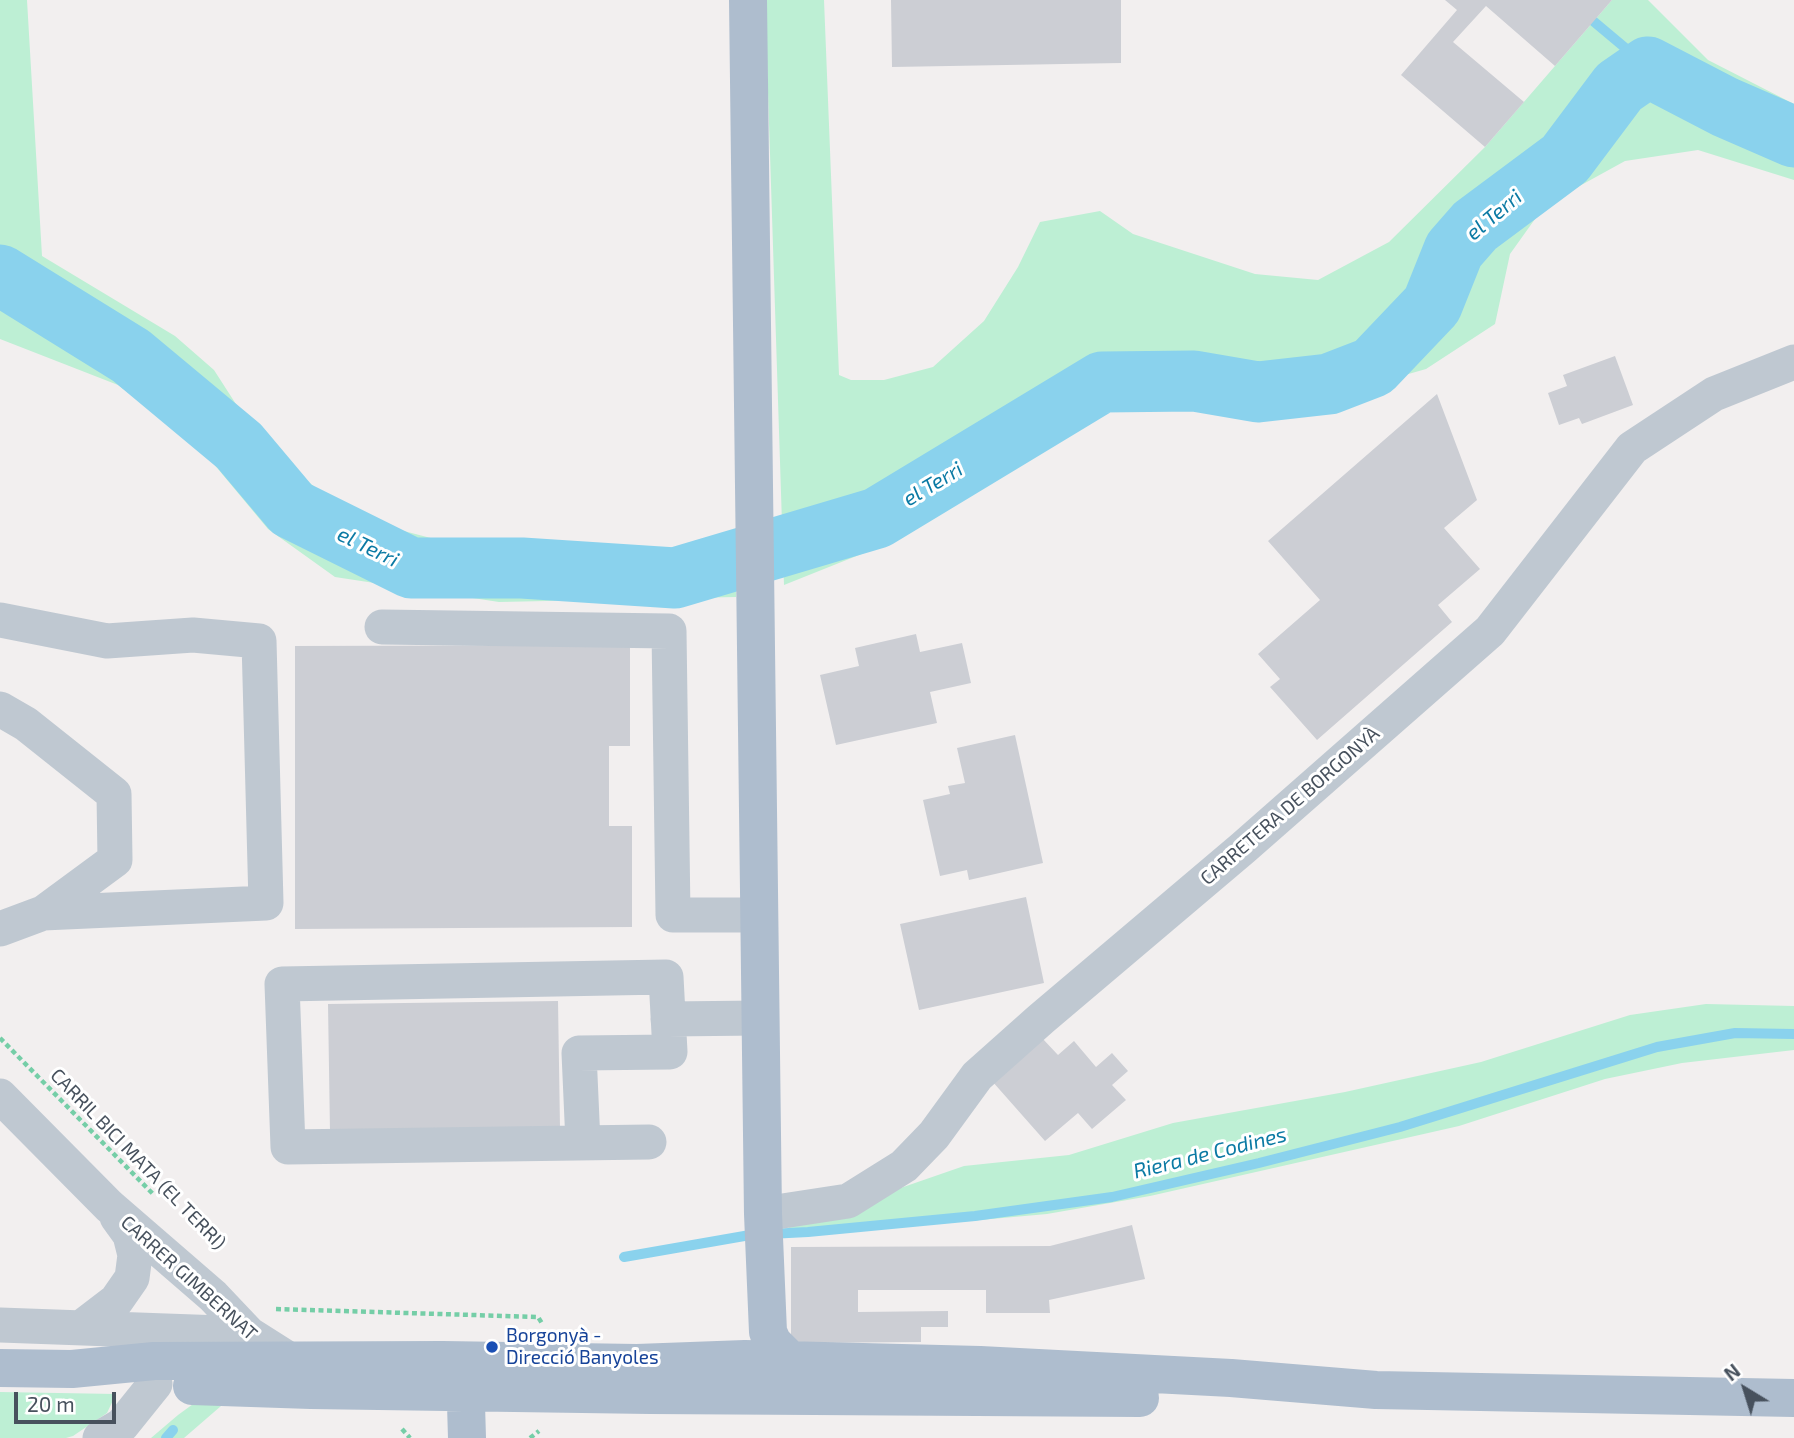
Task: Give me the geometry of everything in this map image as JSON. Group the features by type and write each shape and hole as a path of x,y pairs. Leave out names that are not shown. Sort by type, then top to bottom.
{"main road":[{"path":"748,0 760,1018 767,1353 785,1378 794,1380 925,1382 1035,1398"},
{"path":"72,1369 155,1384 371,1391 467,1417 649,1382 732,1380 750,1377 767,1353"},
{"path":"0,1368 72,1369 154,1361 636,1363 767,1353 1231,1378 1376,1390 1794,1398"},
{"path":"290,1360 341,1373 442,1380 452,1384 467,1417"},
{"path":"467,1417 477,1384 494,1377 581,1377 636,1363"},
{"path":"582,1393 1340,1398 1376,1390"}],"street":[{"name":"CARRETERA DE BORGONYÀ","path":"763,1214 848,1200 904,1166 934,1135 977,1076 1490,631 1632,448 1714,394 1794,362"},
{"path":"0,620 107,641 193,635 259,641 266,903 43,914 0,929"},
{"path":"382,627 669,631 673,915 759,915"},
{"path":"0,709 26,724 114,794 115,860 43,914"},
{"path":"583,1143 579,1053 670,1052 666,977 282,984 288,1147 583,1143 649,1142"},
{"path":"668,1019 760,1018"},
{"path":"0,1096 109,1206"},
{"name":"CARRER GIMBERNAT","path":"109,1206 212,1296 257,1321 290,1360"},
{"name":"CARRER GIMBERNAT","path":"82,1326 116,1301 132,1278 135,1255 130,1235 109,1206"},
{"path":"0,1325 82,1326 257,1321"},
{"path":"100,1438 122,1425 155,1384"}],"path":[{"name":"CARRIL BICI MATA (EL TERRI)","path":"0,1038 161,1202"},
{"path":"257,1321 538,1317"}],"green space":[{"path":"0,0 27,0 42,256 175,336 214,370 261,443 322,493 400,530 473,549 595,547 737,551 736,597 499,602 335,577 268,529 198,445 118,385 0,339"},
{"path":"765,0 824,0 839,375 851,380 884,380 933,367 984,321 1018,267 1040,222 1100,211 1133,234 1255,274 1318,280 1389,242 1485,147 1612,0 1648,0 1708,60 1794,104 1794,180 1698,150 1625,161 1545,205 1510,254 1495,324 1426,369 1258,417 1130,393 1108,399 1017,439 920,525 899,539 784,585"},
{"path":"1706,1004 1794,1006 1794,1050 1682,1063 1605,1079 1459,1126 1150,1196 1047,1214 790,1237 787,1216 837,1210 964,1166 1069,1155 1173,1123 1345,1092 1481,1062 1630,1015"},
{"path":"0,1392 116,1394 107,1413 73,1436 0,1438"},
{"path":"200,1399 221,1406 184,1438 151,1438 178,1415"}],"building":[{"path":"891,0 1121,0 1121,63 892,67"},
{"path":"1445,0 1612,0 1555,66 1486,6 1453,42 1524,102 1485,147 1401,75 1457,10"},
{"path":"1615,356 1633,405 1582,424 1579,418 1559,425 1548,393 1567,386 1563,375"},
{"path":"1437,394 1477,500 1444,528 1480,569 1438,605 1452,622 1317,740 1270,687 1280,679 1258,654 1320,600 1268,541"},
{"path":"916,634 920,652 962,643 971,683 930,692 937,723 836,745 820,675 859,666 855,648"},
{"path":"630,645 630,746 609,746 609,826 632,826 632,927 295,929 295,646"},
{"path":"1015,735 1043,863 969,880 967,870 940,876 923,800 950,794 948,786 965,783 957,748"},
{"path":"1026,897 1044,983 919,1010 900,924"},
{"path":"558,1001 560,1128 330,1132 328,1004"},
{"path":"1042,1038 1058,1055 1074,1041 1096,1067 1112,1053 1128,1071 1112,1085 1126,1100 1092,1129 1078,1113 1045,1141 992,1081"},
{"path":"1132,1225 1145,1279 1049,1300 1050,1313 986,1313 986,1290 858,1290 858,1312 948,1311 948,1327 921,1327 921,1342 791,1343 791,1247 1050,1246"}],"waterway":[{"path":"1568,0 1648,67"},
{"name":"el Terri","path":"0,275 131,356 239,446 292,509 411,568 522,568 675,578 877,518 1102,382 1194,381 1258,392 1329,384 1373,367 1432,305 1454,250 1475,226 1565,159 1619,87 1648,67 1725,107 1794,137"},
{"name":"Riera de Codines","path":"624,1257 750,1235 975,1216 1112,1197 1400,1127 1657,1047 1735,1033 1794,1034"},
{"name":"Riera de Codines","path":"166,1438 173,1430"}],"place":[{"name":"Borgonyà - Direcció Banyoles","path":"492,1347"}]}
